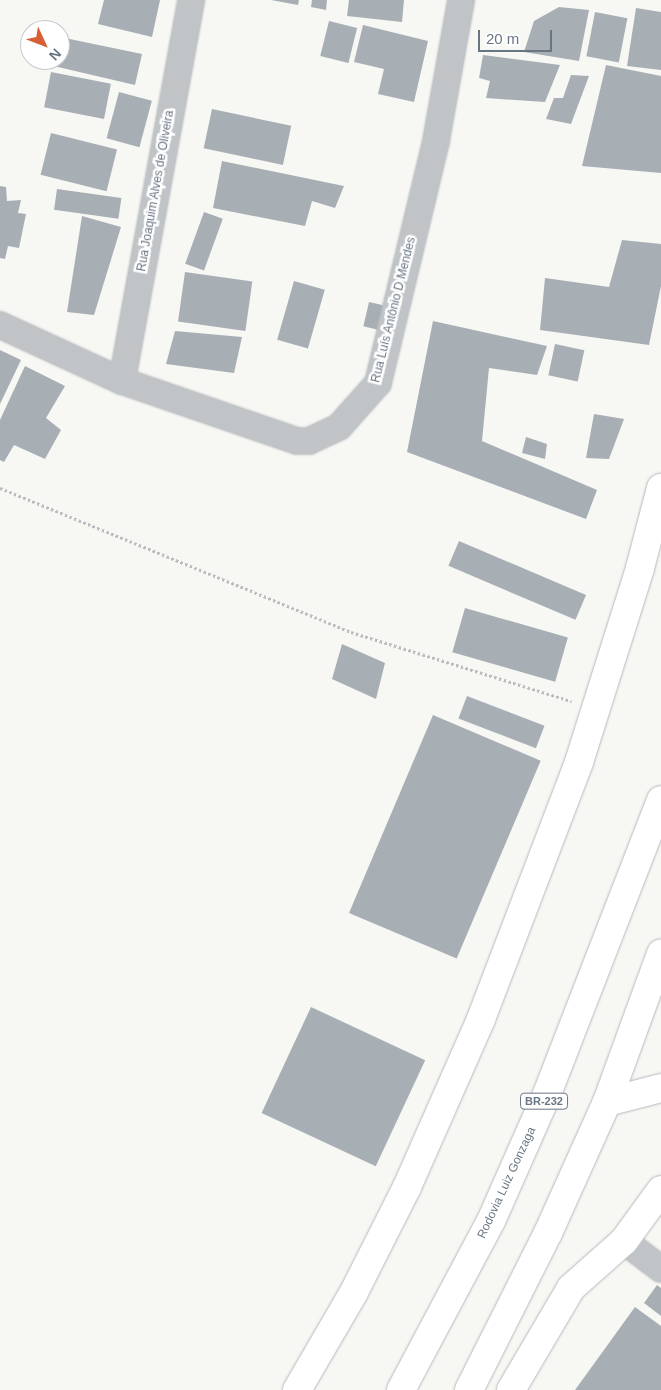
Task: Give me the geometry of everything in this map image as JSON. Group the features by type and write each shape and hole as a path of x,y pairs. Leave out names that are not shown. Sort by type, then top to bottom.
{"main road":[{"path":"298,1390 354,1292 407,1187 481,1019 532,891 596,708 661,488"},
{"name":"Rodovia Luiz Gonzaga","path":"401,1390 491,1221 547,1094 661,800"},
{"path":"469,1390 548,1233 607,1102 661,954"},
{"path":"607,1102 661,1088"},
{"path":"511,1390 571,1288 624,1241 661,1190"}],"street":[{"name":"Rua Joaquim Alves de Oliveira","path":"122,381 191,0"},
{"name":"Rua Luís Antônio D Mendes","path":"0,325 122,381 297,441 309,441 340,427 366,401 378,383 436,140 461,0"},
{"path":"624,1241 661,1268"}],"path":[{"path":"0,488 351,632 596,708"}],"building":[{"path":"104,0 160,0 152,37 98,24"},
{"path":"271,0 299,0 298,5"},
{"path":"312,0 327,0 326,10 311,7"},
{"path":"349,0 404,0 402,22 347,16"},
{"path":"559,7 589,10 579,61 524,52 534,21"},
{"path":"636,8 661,12 661,70 627,66"},
{"path":"595,12 627,18 619,62 586,56"},
{"path":"329,21 357,28 348,63 320,56"},
{"path":"363,25 428,41 414,102 378,94 384,69 354,62"},
{"path":"70,39 142,54 135,85 70,70"},
{"path":"483,55 560,65 545,102 486,98 490,81 479,78"},
{"path":"606,65 661,76 661,173 582,166"},
{"path":"51,72 111,84 104,119 44,107"},
{"path":"571,75 589,76 571,124 546,119 554,98 563,98"},
{"path":"119,92 152,101 139,147 107,138"},
{"path":"212,109 291,126 283,165 204,148"},
{"path":"51,133 117,149 107,191 41,175"},
{"path":"222,161 344,186 335,208 312,201 305,226 213,208"},
{"path":"0,186 6,187 7,201 21,200 18,213 26,214 19,248 8,246 5,259 0,258"},
{"path":"57,189 121,198 118,219 54,210"},
{"path":"204,212 223,219 204,271 185,264"},
{"path":"82,216 121,227 94,315 67,312"},
{"path":"622,240 661,244 661,286 649,345 540,330 545,278 609,287"},
{"path":"185,272 252,281 245,331 178,322"},
{"path":"294,281 325,290 308,348 277,340"},
{"path":"369,302 386,306 380,330 363,326"},
{"path":"433,321 547,346 537,375 489,368 482,441 597,490 586,519 407,452"},
{"path":"175,331 242,337 234,373 166,364"},
{"path":"555,344 584,350 578,382 548,375"},
{"path":"0,350 21,360 0,404"},
{"path":"25,366 65,386 46,418 61,430 45,459 14,445 4,462 0,460 0,420"},
{"path":"594,414 624,419 609,459 586,458"},
{"path":"526,437 547,444 545,459 522,453"},
{"path":"459,541 586,595 575,620 448,566"},
{"path":"465,608 568,637 555,682 452,652"},
{"path":"342,644 385,663 376,699 332,679"},
{"path":"467,696 544,726 536,748 458,718"},
{"path":"433,715 541,761 457,959 349,913"},
{"path":"311,1007 425,1060 376,1166 262,1113"},
{"path":"657,1285 661,1288 661,1316 644,1303"},
{"path":"635,1307 661,1326 661,1390 575,1390"}]}
